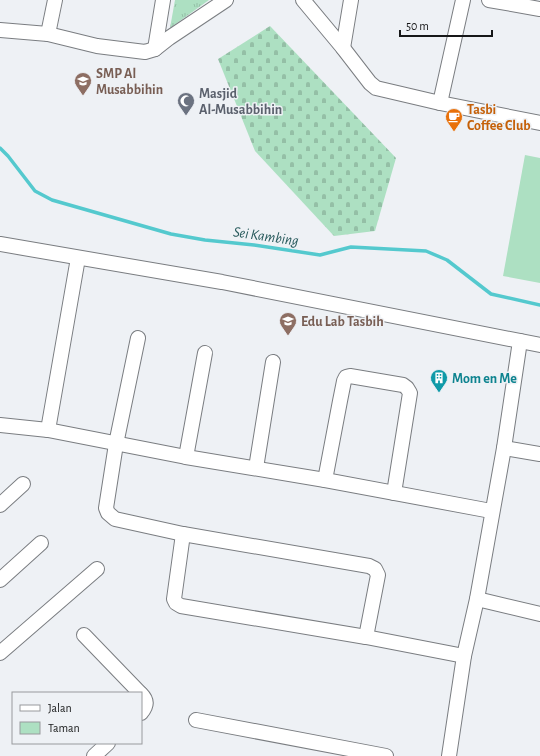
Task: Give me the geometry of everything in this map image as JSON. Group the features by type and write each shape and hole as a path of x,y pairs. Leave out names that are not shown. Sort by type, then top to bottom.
{"street":[{"path":"48,34 55,0"},
{"path":"155,49 163,0"},
{"path":"0,30 48,34 97,46 145,52 155,49 226,0"},
{"path":"303,0 370,83 376,88 440,103 540,123"},
{"path":"343,48 351,0"},
{"path":"440,103 463,0"},
{"path":"489,0 540,9"},
{"path":"0,244 222,282 540,345"},
{"path":"48,430 78,258"},
{"path":"138,338 116,444 106,508 108,513 115,519 183,534 372,567 378,575 366,637"},
{"path":"449,756 464,656 504,448 520,341"},
{"path":"186,457 205,353"},
{"path":"256,468 273,362"},
{"path":"325,480 346,377 350,376 403,385 410,393 394,493"},
{"path":"0,425 48,430 186,457 325,480 491,511"},
{"path":"504,448 540,454"},
{"path":"0,505 23,484"},
{"path":"183,534 174,599 178,604 464,656"},
{"path":"0,580 41,543"},
{"path":"0,653 97,568"},
{"path":"476,599 540,614"},
{"path":"84,635 140,692"},
{"path":"142,694 147,703 142,712"},
{"path":"196,720 343,752 386,756"},
{"path":"94,756 107,744"}],"green space":[{"path":"175,0 209,0 170,28"},
{"path":"270,26 396,158 375,231 334,236 255,151 218,59"},
{"path":"525,155 540,158 540,283 503,276"}],"waterway":[{"name":"Sei Kambing","path":"0,148 35,191 52,200 171,234 205,240 254,245 320,255 351,247 426,251 447,260 491,294 540,305"}],"place":[{"name":"SMP Al Musabbihin","path":"83,96"},
{"name":"Masjid Al-Musabbihin","path":"186,116"},
{"name":"Tasbi Coffee Club","path":"454,132"},
{"name":"Edu Lab Tasbih","path":"288,336"},
{"name":"Mom en Me","path":"439,393"}]}
